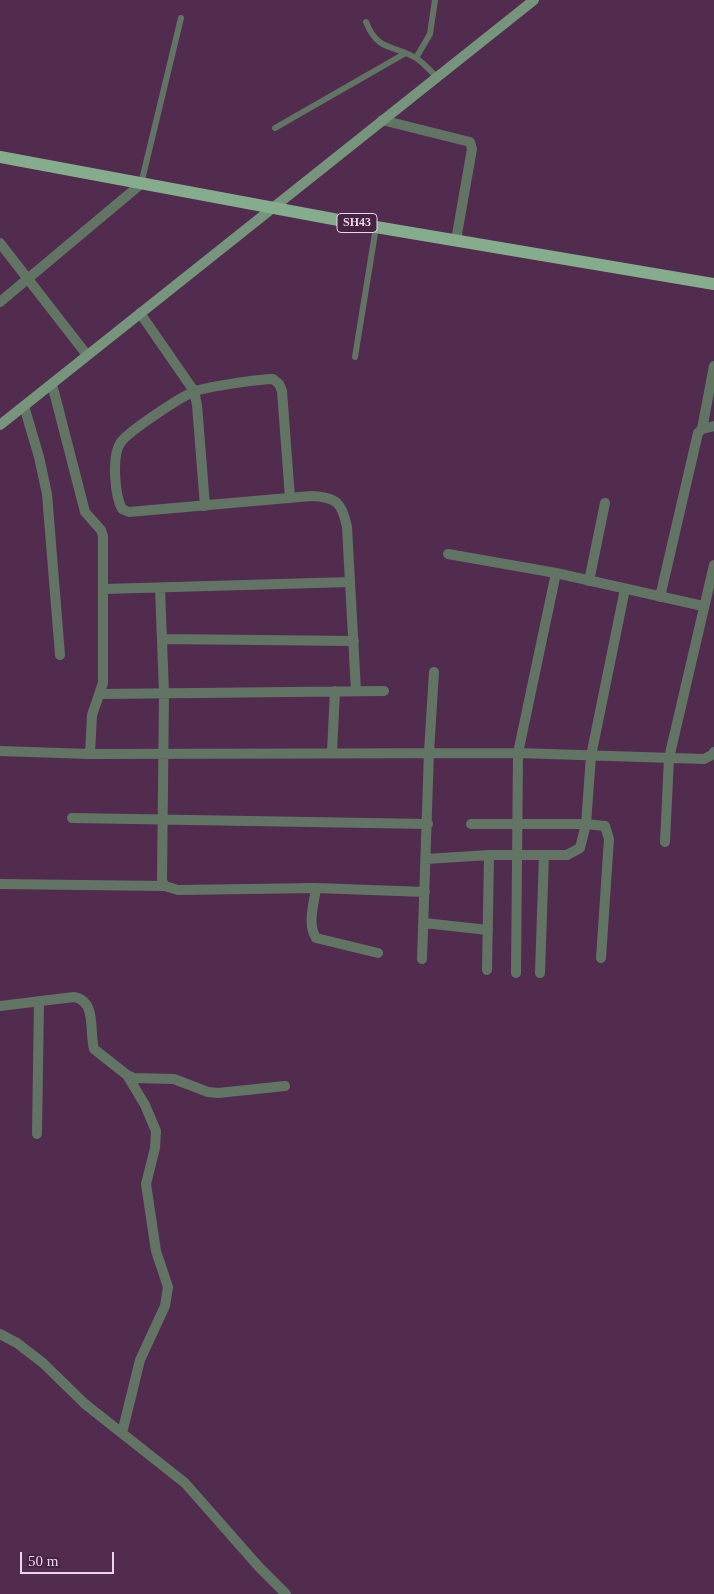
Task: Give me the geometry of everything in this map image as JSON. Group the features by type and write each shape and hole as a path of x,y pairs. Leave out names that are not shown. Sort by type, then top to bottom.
{"main road":[{"name":"SH43","path":"0,157 376,227 714,284"}],"street":[{"path":"0,425 534,0"},
{"path":"382,120 470,142 472,149 456,240"},
{"path":"0,302 142,184"},
{"path":"0,244 87,355"},
{"path":"140,313 194,392 197,404 205,506"},
{"path":"660,597 696,440 702,428 714,366"},
{"path":"290,498 282,391 273,380 265,379 194,392 132,432 120,444 116,460 116,494 122,509 129,512 328,496 337,502 344,512 347,528 356,691"},
{"path":"52,384 85,512 101,530 103,536 103,683 92,715 90,754"},
{"path":"24,406 40,457 47,494 60,655"},
{"path":"702,428 714,426"},
{"path":"589,582 605,503"},
{"path":"448,554 556,573 589,582 703,606"},
{"path":"665,842 669,758 714,564"},
{"path":"516,973 518,753 556,573"},
{"path":"104,589 350,582"},
{"path":"160,588 164,693 162,819 162,881 164,886"},
{"path":"426,859 489,855 567,855 580,848 586,824 591,756 625,589"},
{"path":"163,639 354,641"},
{"path":"422,959 429,752 434,672"},
{"path":"332,752 335,691"},
{"path":"100,694 384,691"},
{"path":"0,751 90,754 518,753 704,759 712,756 714,752"},
{"path":"72,818 428,824"},
{"path":"472,824 586,824 605,826 609,839 601,958"},
{"path":"487,970 489,855"},
{"path":"540,973 544,855"},
{"path":"0,884 164,886 178,890 316,888 425,892"},
{"path":"316,888 311,923 312,932 316,938 378,953"},
{"path":"424,923 488,930"},
{"path":"0,1006 74,997 86,1002 94,1049 127,1075 134,1078 174,1079 208,1092 218,1093 285,1086"},
{"path":"37,1134 39,1001"},
{"path":"122,1433 140,1360 165,1306 168,1287 156,1251 146,1184 155,1148 156,1131 145,1105 127,1075"},
{"path":"0,1334 18,1342 43,1362 85,1404 185,1483 259,1567 286,1594"}],"lane":[{"path":"416,58 430,34 435,0"},
{"path":"142,184 181,18"},
{"path":"366,22 371,34 378,42 416,58 437,77"},
{"path":"275,128 404,54"},
{"path":"355,357 376,227"}]}
